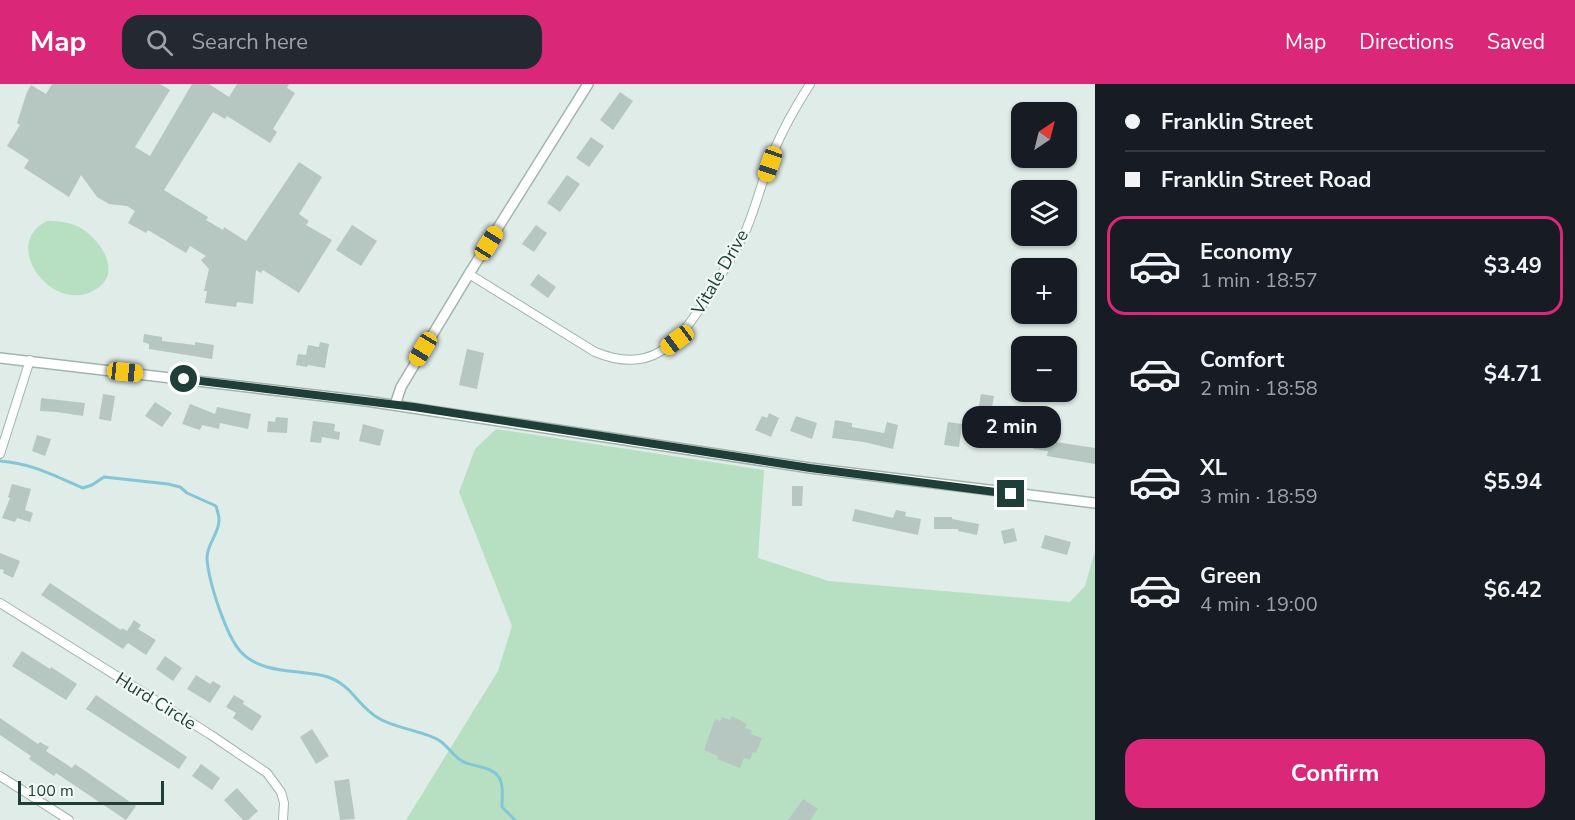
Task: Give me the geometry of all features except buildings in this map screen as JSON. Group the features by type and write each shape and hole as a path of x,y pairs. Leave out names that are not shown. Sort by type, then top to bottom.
{"street":[{"path":"395,405 401,387 588,84"},
{"name":"Vitale Drive","path":"469,274 604,356 629,361 661,352 677,340 693,320 730,262 746,228 776,146 792,112 810,84"},
{"path":"0,358 395,405 810,468 1095,503"},
{"path":"0,454 30,360"},
{"name":"Hurd Circle","path":"0,603 211,735 267,773 281,792 284,803 283,820"},
{"path":"0,776 69,820"}],"green space":[{"path":"47,221 75,225 102,248 108,267 107,276 102,284 93,291 77,295 61,293 48,285 37,273 30,259 28,245 34,232"},
{"path":"496,429 764,470 758,558 829,581 1070,602 1085,586 1095,551 1095,820 406,820 498,671 512,626 459,492 475,449"}],"waterway":[{"path":"0,461 33,467 83,488 104,477 168,484 180,487 187,493 216,506 219,524 209,548 208,568 224,621 241,652 250,659 271,668 328,677 343,685 366,709 380,719 435,738 460,760 491,770 501,782 502,807 515,820"}],"route":[{"path":"184,379 414,407 810,468 1011,494"}]}
